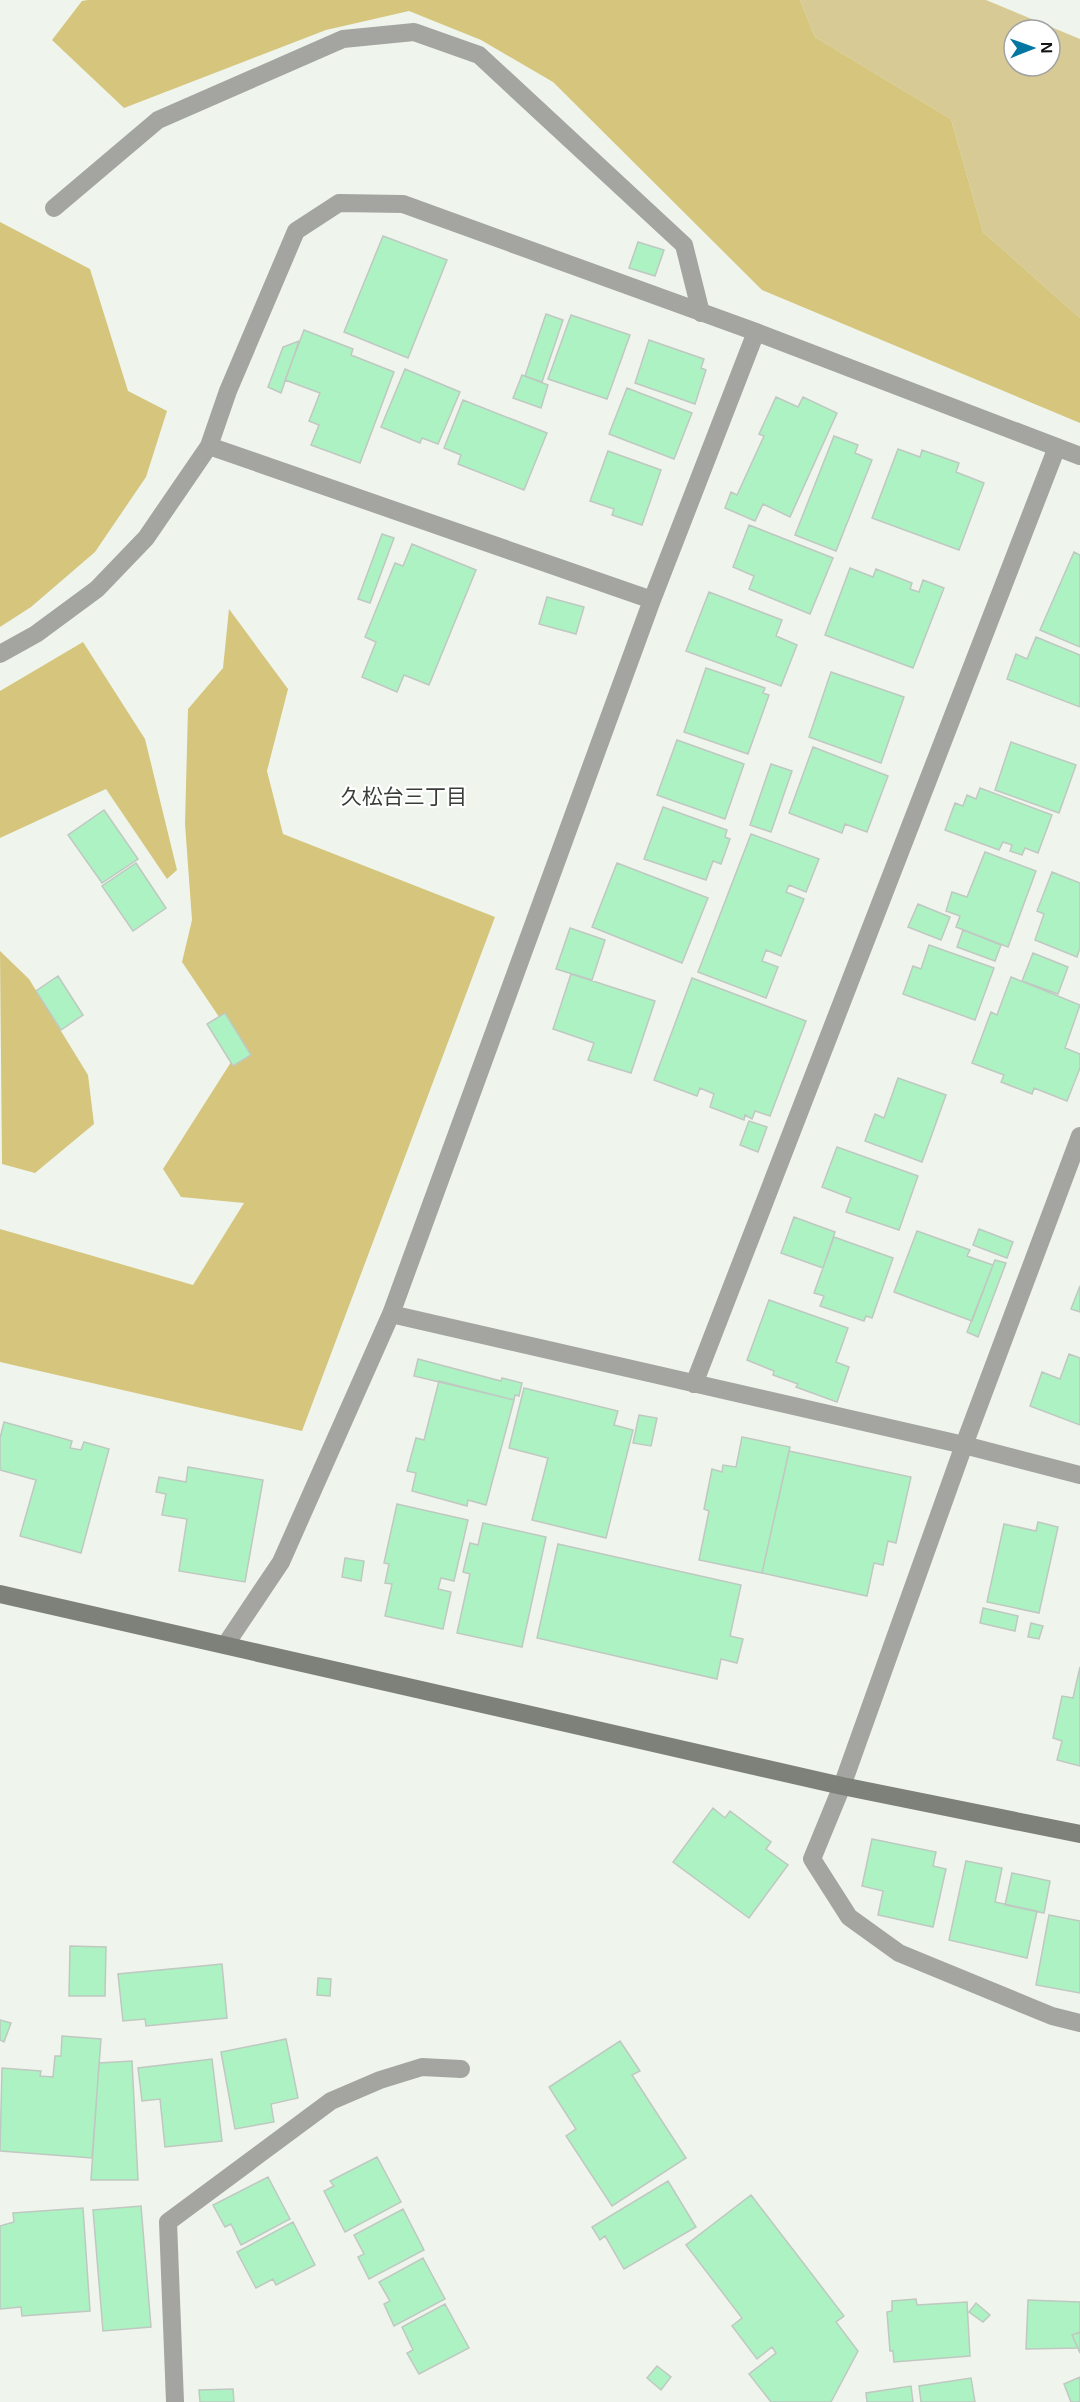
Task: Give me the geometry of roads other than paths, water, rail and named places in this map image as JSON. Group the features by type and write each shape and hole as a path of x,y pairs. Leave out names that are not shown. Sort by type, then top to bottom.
{"street":[{"path":"54,208 158,120 343,39 414,32 479,55 684,245 701,313"},
{"path":"0,654 36,634 97,589 146,538 209,446 228,391 296,231 339,203 403,204 756,332 1080,456"},
{"path":"226,1644 281,1562 391,1314 652,600 756,332"},
{"path":"209,446 652,600"},
{"path":"694,1384 1057,447"},
{"path":"1080,1136 964,1444 842,1786 812,1859 849,1917 899,1953 1052,2016 1080,2023"},
{"path":"391,1314 964,1444 1080,1475"},
{"path":"0,1594 842,1786 1080,1834"},
{"path":"175,2402 168,2222 331,2102 380,2080 423,2067 461,2069"}],"district":[{"name":"久松台三丁目","path":"404,797"}]}
